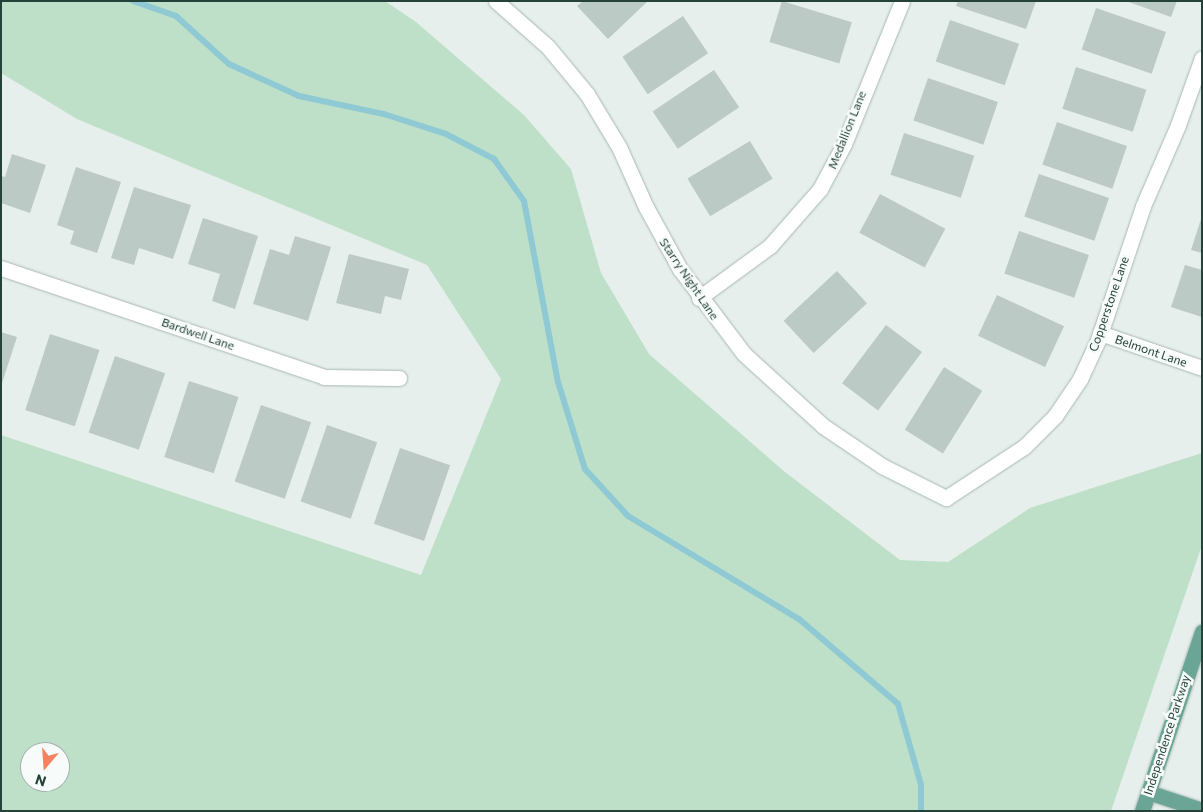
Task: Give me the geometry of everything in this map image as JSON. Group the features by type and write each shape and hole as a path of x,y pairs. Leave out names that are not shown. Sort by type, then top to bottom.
{"main road":[{"name":"Independence Parkway","path":"1142,811 1202,632"},
{"path":"1148,792 1202,810"}],"street":[{"name":"Starry Night Lane","path":"496,1 548,47 587,94 618,147 662,238 700,298 744,354 795,404 860,452 946,498"},
{"name":"Medallion Lane","path":"700,298 770,246 820,189 844,144 864,87 902,1"},
{"name":"Copperstone Lane","path":"946,498 1008,460 1040,432 1080,379 1100,333 1142,206 1178,125 1202,58"},
{"name":"Bardwell Lane","path":"1,268 324,377 399,378"},
{"name":"Belmont Lane","path":"1100,333 1202,368"}],"green space":[{"path":"1,1 385,1 416,22 524,115 571,169 601,273 649,354 785,472 900,560 948,562 1030,508 1202,453 1202,545 1111,811 1,811 1,435 421,575 501,379 427,265 77,119 1,73"}],"building":[{"path":"583,1 648,1 608,39 577,6"},
{"path":"782,1 852,22 839,63 769,42"},
{"path":"958,1 1036,1 1026,29 956,6"},
{"path":"1126,1 1177,1 1171,17"},
{"path":"1096,8 1166,32 1152,74 1082,50"},
{"path":"683,16 708,53 648,94 622,57"},
{"path":"950,20 1019,44 1005,85 936,62"},
{"path":"1076,67 1146,90 1133,132 1062,109"},
{"path":"714,70 739,107 678,149 653,111"},
{"path":"928,78 998,102 983,145 913,121"},
{"path":"1057,122 1127,146 1112,189 1042,165"},
{"path":"904,133 974,156 961,198 890,175"},
{"path":"750,141 773,179 710,216 687,179"},
{"path":"12,154 46,165 30,213 1,203 1,176 5,177"},
{"path":"76,167 121,182 97,253 70,244 74,231 57,225"},
{"path":"1039,174 1109,198 1094,241 1024,217"},
{"path":"134,187 191,205 173,259 139,248 134,265 111,258"},
{"path":"880,194 945,229 925,268 859,233"},
{"path":"203,218 258,236 235,309 212,301 220,274 188,264"},
{"path":"1202,219 1202,253 1191,250"},
{"path":"1019,231 1089,255 1074,298 1004,274"},
{"path":"295,236 331,247 308,321 253,304 270,249 289,255"},
{"path":"349,254 409,269 401,300 385,296 381,314 336,303"},
{"path":"1185,265 1202,270 1202,317 1171,307"},
{"path":"837,271 867,303 814,353 784,321"},
{"path":"997,295 1064,326 1045,367 978,336"},
{"path":"886,325 922,352 878,410 842,383"},
{"path":"1,332 17,337 2,383 1,383"},
{"path":"50,334 99,350 75,426 25,410"},
{"path":"115,356 165,373 139,450 89,433"},
{"path":"944,367 982,391 943,454 905,430"},
{"path":"189,381 238,397 214,473 164,457"},
{"path":"261,405 311,422 285,499 235,482"},
{"path":"327,425 377,442 351,519 301,502"},
{"path":"400,448 450,465 424,541 374,524"}],"waterway":[{"path":"133,1 176,16 229,64 299,96 384,114 446,134 494,159 524,201 558,382 585,469 628,516 799,619 898,704 921,785 921,811"}]}
